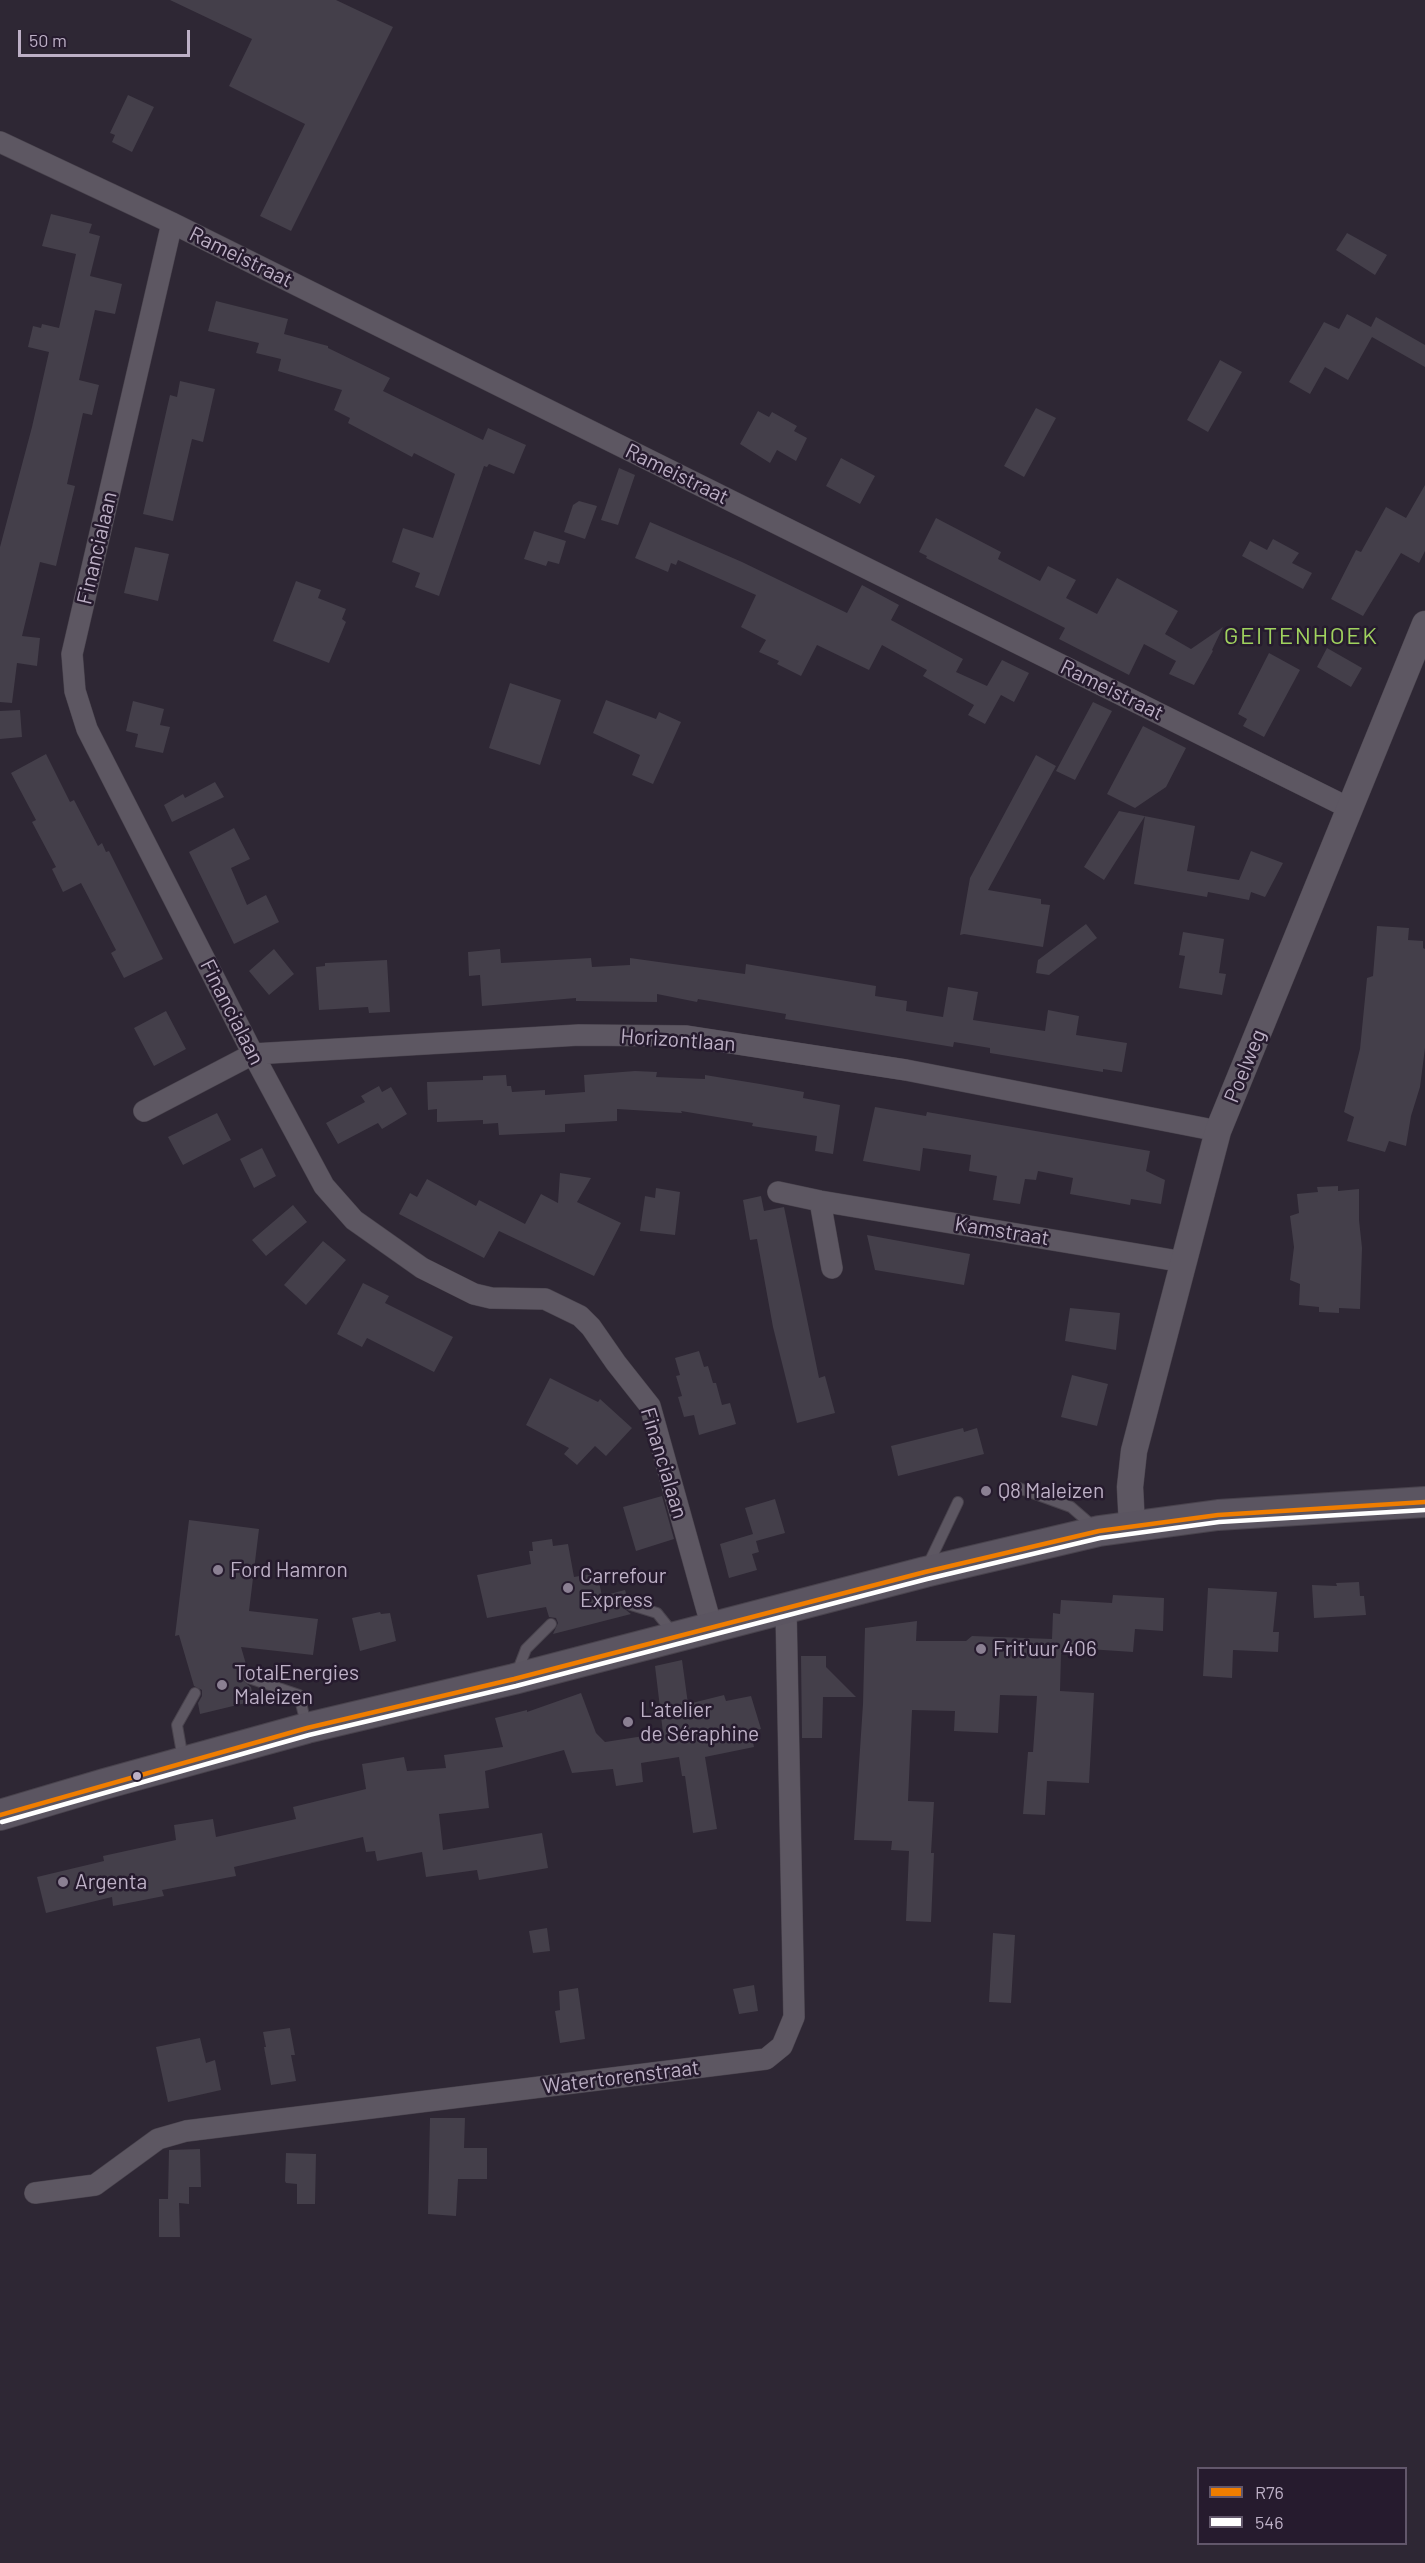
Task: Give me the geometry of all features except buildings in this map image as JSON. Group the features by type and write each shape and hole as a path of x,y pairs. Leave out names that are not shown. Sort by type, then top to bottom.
{"main road":[{"path":"0,1815 183,1761 308,1728 514,1679 925,1572 1099,1531 1218,1515 1425,1502"}],"street":[{"name":"Rameistraat","path":"0,142 172,223 1351,809"},
{"name":"Financialaan","path":"172,223 72,654 74,682 87,729 253,1054 324,1186 354,1220 422,1268 474,1294 491,1298 545,1299 580,1316 591,1327 650,1407 712,1628"},
{"name":"Poelweg","path":"1132,1526 1130,1487 1134,1451 1218,1131 1425,624"},
{"name":"Horizontlaan","path":"144,1111 253,1054 579,1035 686,1036 906,1070 1218,1131"},
{"name":"Kamstraat","path":"778,1192 1184,1262"},
{"path":"820,1201 832,1268"},
{"name":"Watertorenstraat","path":"35,2193 95,2186 158,2139 186,2131 766,2059 782,2046 794,2017 786,1609"}],"lane":[{"path":"1016,1487 1071,1507 1099,1531"},
{"path":"925,1572 958,1502"},
{"path":"628,1604 657,1613 675,1636"},
{"path":"514,1679 526,1649 551,1624"},
{"path":"249,1678 299,1695 308,1728"},
{"path":"183,1761 177,1725 195,1693"}],"transit line":[{"name":"R76","path":"0,1815 307,1728 514,1679 925,1572 1099,1531 1218,1515 1425,1502"},
{"name":"546","path":"2,1822 309,1735 516,1686 927,1579 1100,1538 1219,1522 1425,1510"}],"place":[{"name":"Q8 Maleizen","path":"986,1491"},
{"name":"Ford Hamron","path":"218,1570"},
{"name":"Carrefour Express","path":"568,1588"},
{"name":"Frit'uur 406","path":"981,1649"},
{"name":"TotalEnergies Maleizen","path":"222,1685"},
{"name":"L'atelier de Séraphine","path":"628,1722"},
{"name":"Argenta","path":"63,1882"}],"district":[{"name":"GEITENHOEK","path":"1301,636"}]}
